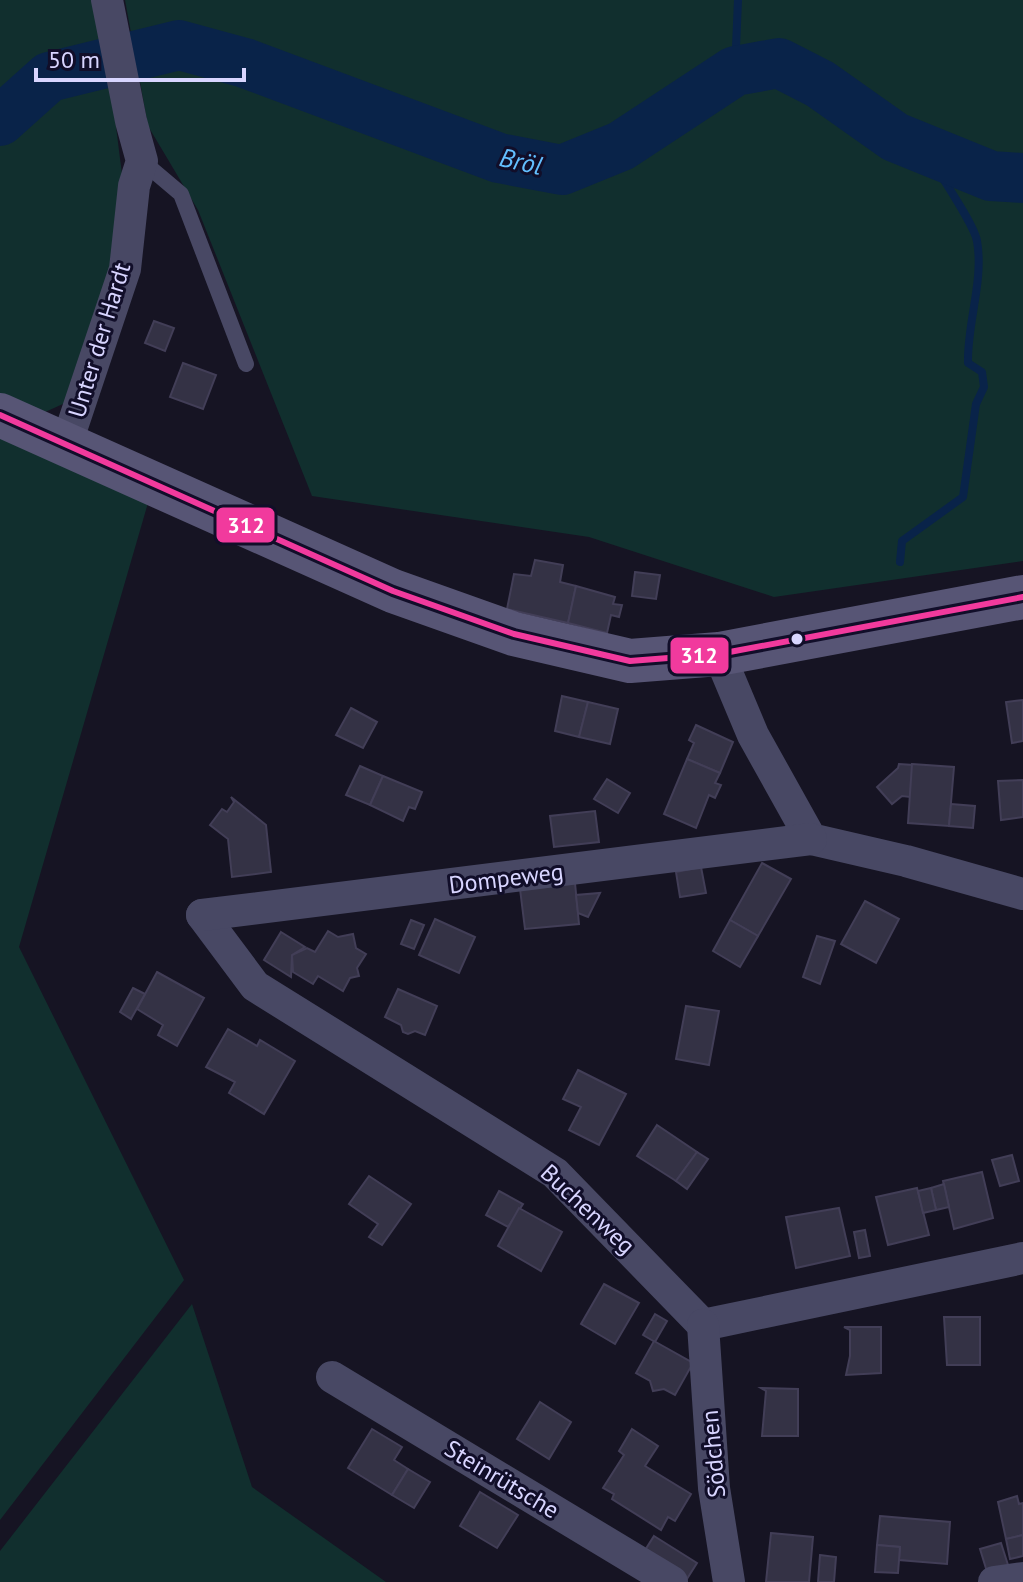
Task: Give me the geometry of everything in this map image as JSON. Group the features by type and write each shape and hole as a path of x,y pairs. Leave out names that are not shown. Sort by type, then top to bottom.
{"main road":[{"path":"0,415 393,591 514,634 630,661 719,654 1023,597"}],"street":[{"name":"Unter der Hardt","path":"66,445 125,269 134,186 142,161 107,0"},
{"path":"719,654 753,735 811,839 1022,892"},
{"name":"Dompeweg","path":"202,915 811,839"},
{"name":"Buchenweg","path":"202,915 255,986 555,1173 703,1325"},
{"path":"703,1325 1023,1258"},
{"name":"Södchen","path":"703,1325 714,1488 729,1582"},
{"name":"Steinrütsche","path":"332,1377 672,1582"},
{"path":"994,1582 1023,1578"}],"lane":[{"path":"142,161 181,194 246,364"}],"green space":[{"path":"0,0 96,0 107,55 125,198 113,268 65,403 43,413 0,402"},
{"path":"125,0 1023,0 1023,561 774,597 589,537 312,496 198,210 148,126"},
{"path":"0,431 150,496 19,947 184,1280 0,1520"},
{"path":"192,1304 252,1487 386,1582 0,1582 0,1551"}],"building":[{"path":"154,321 174,328 165,351 145,343"},
{"path":"183,363 216,375 203,409 170,397"},
{"path":"535,560 563,565 560,582 576,586 568,623 507,609 514,574 531,576"},
{"path":"635,572 660,575 656,599 632,596"},
{"path":"576,586 615,597 613,604 622,605 619,617 611,615 607,633 568,623"},
{"path":"562,696 588,702 579,737 555,731"},
{"path":"1023,700 1023,741 1012,743 1006,702"},
{"path":"588,702 618,709 610,744 579,737"},
{"path":"351,708 377,722 363,748 336,735"},
{"path":"696,725 733,742 720,773 687,759 694,743 689,740"},
{"path":"687,759 720,773 715,783 721,785 715,798 709,795 696,828 664,814"},
{"path":"899,764 913,765 910,797 902,796 892,804 877,787"},
{"path":"912,764 954,767 949,826 908,823"},
{"path":"360,766 383,776 370,805 346,795"},
{"path":"383,776 422,792 415,809 409,807 403,821 370,805"},
{"path":"607,779 630,793 618,813 594,799"},
{"path":"1023,780 1023,817 1001,820 998,781"},
{"path":"231,797 266,825 271,872 232,877 228,839 210,825 222,809 227,812 234,802"},
{"path":"951,804 975,806 973,828 949,826"},
{"path":"595,811 599,842 554,847 550,816"},
{"path":"762,863 791,879 758,936 730,920"},
{"path":"701,867 706,893 680,897 676,872"},
{"path":"575,883 579,924 525,929 520,889"},
{"path":"600,893 588,917 578,913 576,895"},
{"path":"865,901 899,919 876,963 841,944"},
{"path":"435,919 475,937 459,973 419,955"},
{"path":"411,920 424,925 414,949 401,944"},
{"path":"730,920 758,936 740,967 713,951"},
{"path":"328,931 338,937 353,934 356,948 366,954 357,968 359,976 350,978 343,991 318,976 313,984 293,972 292,955 307,948 315,952"},
{"path":"281,932 305,947 292,955 291,977 264,960"},
{"path":"817,936 835,941 820,984 803,977"},
{"path":"157,972 204,998 177,1046 158,1035 163,1025 137,1009"},
{"path":"133,988 145,994 131,1019 120,1012"},
{"path":"398,989 437,1006 425,1035 415,1031 408,1034 403,1032 401,1025 385,1017"},
{"path":"686,1006 719,1011 709,1065 676,1059"},
{"path":"228,1029 257,1046 260,1040 295,1061 264,1114 229,1093 235,1082 206,1067"},
{"path":"578,1070 626,1094 599,1145 569,1130 581,1107 563,1099"},
{"path":"657,1125 697,1152 676,1181 637,1156"},
{"path":"697,1152 708,1159 687,1189 676,1181"},
{"path":"1012,1155 1019,1181 1000,1186 992,1160"},
{"path":"982,1172 993,1218 954,1229 943,1181"},
{"path":"369,1176 411,1204 382,1245 369,1237 378,1224 349,1204"},
{"path":"944,1184 949,1207 936,1210 931,1188"},
{"path":"917,1188 929,1235 888,1245 876,1197"},
{"path":"931,1188 936,1210 923,1213 918,1191"},
{"path":"499,1191 523,1204 508,1227 486,1215"},
{"path":"519,1208 562,1232 541,1271 498,1246"},
{"path":"839,1208 850,1256 796,1268 786,1217"},
{"path":"865,1230 870,1256 859,1258 854,1232"},
{"path":"604,1284 639,1303 615,1344 581,1324"},
{"path":"655,1314 667,1321 655,1342 643,1335"},
{"path":"944,1317 980,1317 980,1365 947,1365"},
{"path":"844,1327 881,1327 881,1373 846,1375 850,1330"},
{"path":"654,1341 693,1363 675,1395 664,1389 653,1391 650,1381 636,1373"},
{"path":"761,1388 798,1389 798,1436 762,1436 766,1391"},
{"path":"540,1402 571,1422 549,1459 517,1439"},
{"path":"372,1429 402,1447 394,1460 408,1469 392,1495 348,1468"},
{"path":"632,1429 658,1446 645,1466 691,1494 675,1521 668,1517 661,1530 612,1499 614,1494 603,1488 624,1455 619,1451"},
{"path":"408,1469 430,1482 414,1508 392,1495"},
{"path":"480,1492 518,1515 497,1548 460,1526"},
{"path":"1017,1496 1019,1504 1023,1503 1023,1535 1006,1539 998,1502"},
{"path":"880,1516 950,1522 947,1564 899,1560 900,1547 877,1545"},
{"path":"771,1533 813,1537 809,1582 766,1582"},
{"path":"1023,1535 1023,1556 1010,1559 1006,1539"},
{"path":"654,1536 697,1563 685,1582 642,1555"},
{"path":"1001,1543 1009,1568 988,1575 980,1549"},
{"path":"877,1545 900,1547 898,1573 875,1572"},
{"path":"820,1555 836,1557 834,1582 818,1582"}],"waterway":[{"path":"735,71 738,0"},
{"name":"Bröl","path":"0,121 49,77 179,45 245,63 499,158 562,170 621,146 735,71 779,63 820,84 895,137 991,176 1023,178"},
{"path":"900,562 902,541 963,497 976,404 984,387 982,372 968,363 977,287 977,241 962,209 925,150"}],"transit line":[{"name":"312","path":"0,415 393,591 514,634 630,661 719,654 1023,597"}]}
